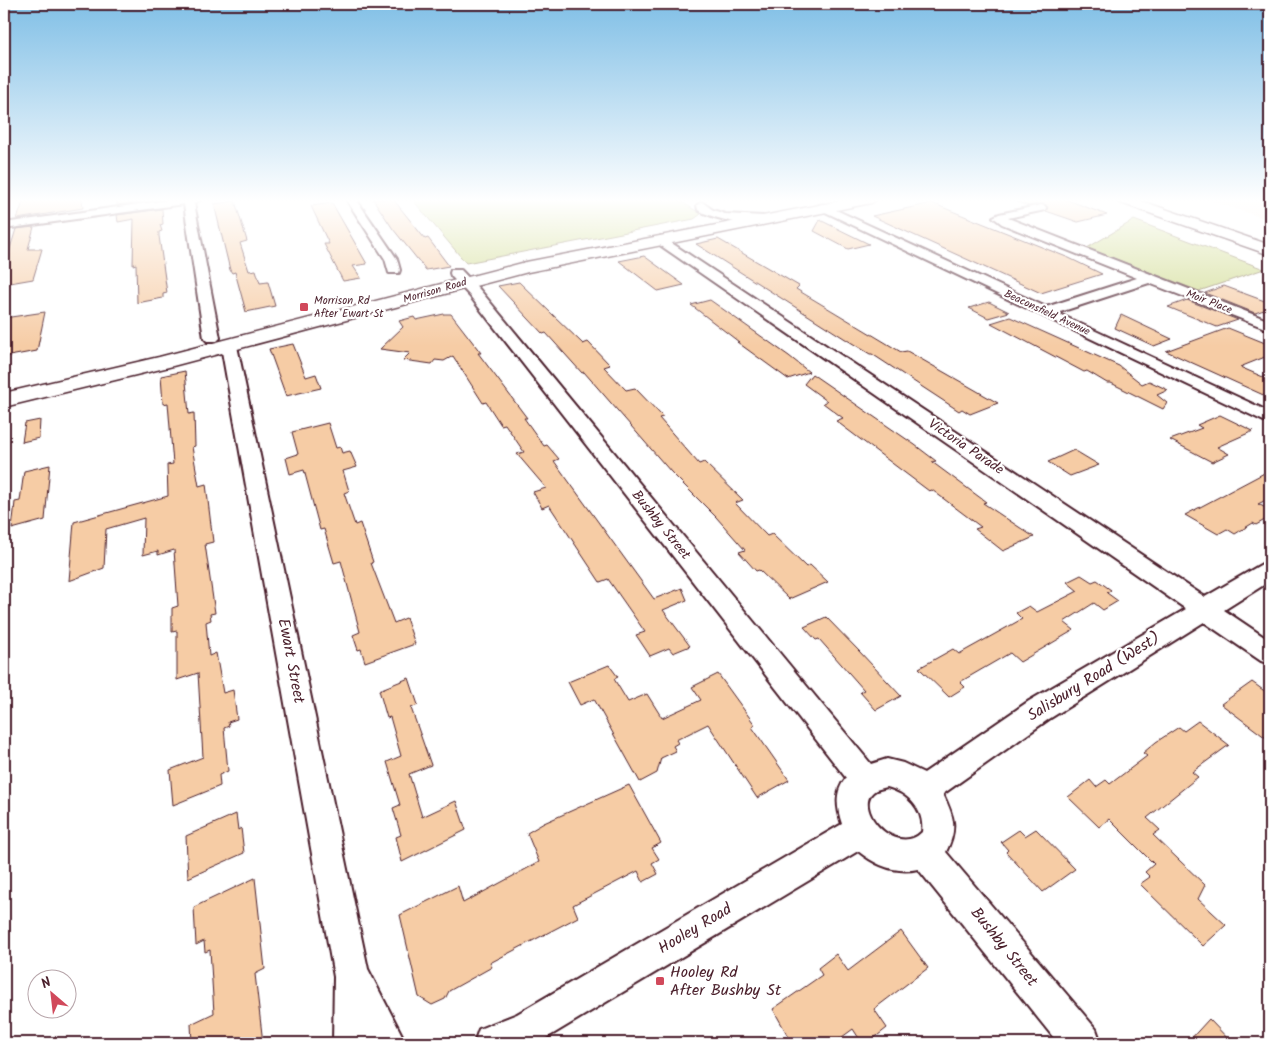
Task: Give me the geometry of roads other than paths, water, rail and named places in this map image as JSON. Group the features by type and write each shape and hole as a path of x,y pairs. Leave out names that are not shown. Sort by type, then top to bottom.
{"main road":[{"name":"Morrison Road","path":"4,400 566,248"},
{"name":"Morrison Road","path":"461,277 526,267 622,248"},
{"name":"Morrison Road","path":"4,388 136,358 220,342"}],"street":[{"name":"Ewart Street","path":"201,248 352,977 352,1043"},
{"path":"384,248 391,259 394,270"},
{"name":"Victoria Parade","path":"673,248 1270,654"},
{"name":"Beaconsfield Avenue","path":"912,248 1270,419"},
{"name":"Moir Place","path":"1072,248 1270,326"},
{"name":"Bushby Street","path":"461,277 865,778"},
{"path":"1045,312 1149,278"},
{"name":"Salisbury Road (West)","path":"923,791 1039,710 1270,570"},
{"path":"887,773 912,782 923,791 932,803 937,817 938,831 933,843 924,851 912,855 898,855 884,850 872,842 861,831 854,819 852,801 857,786 865,778 875,774 887,773"},
{"name":"Hooley Road","path":"493,1043 522,1035 861,831"},
{"name":"Bushby Street","path":"924,851 991,930 1082,1043"},
{"name":"Ewart Street","path":"352,977 387,1043"}],"place":[{"name":"Morrison Rd After Ewart St","path":"304,307"},
{"name":"Hooley Rd After Bushby St","path":"660,981"}]}
